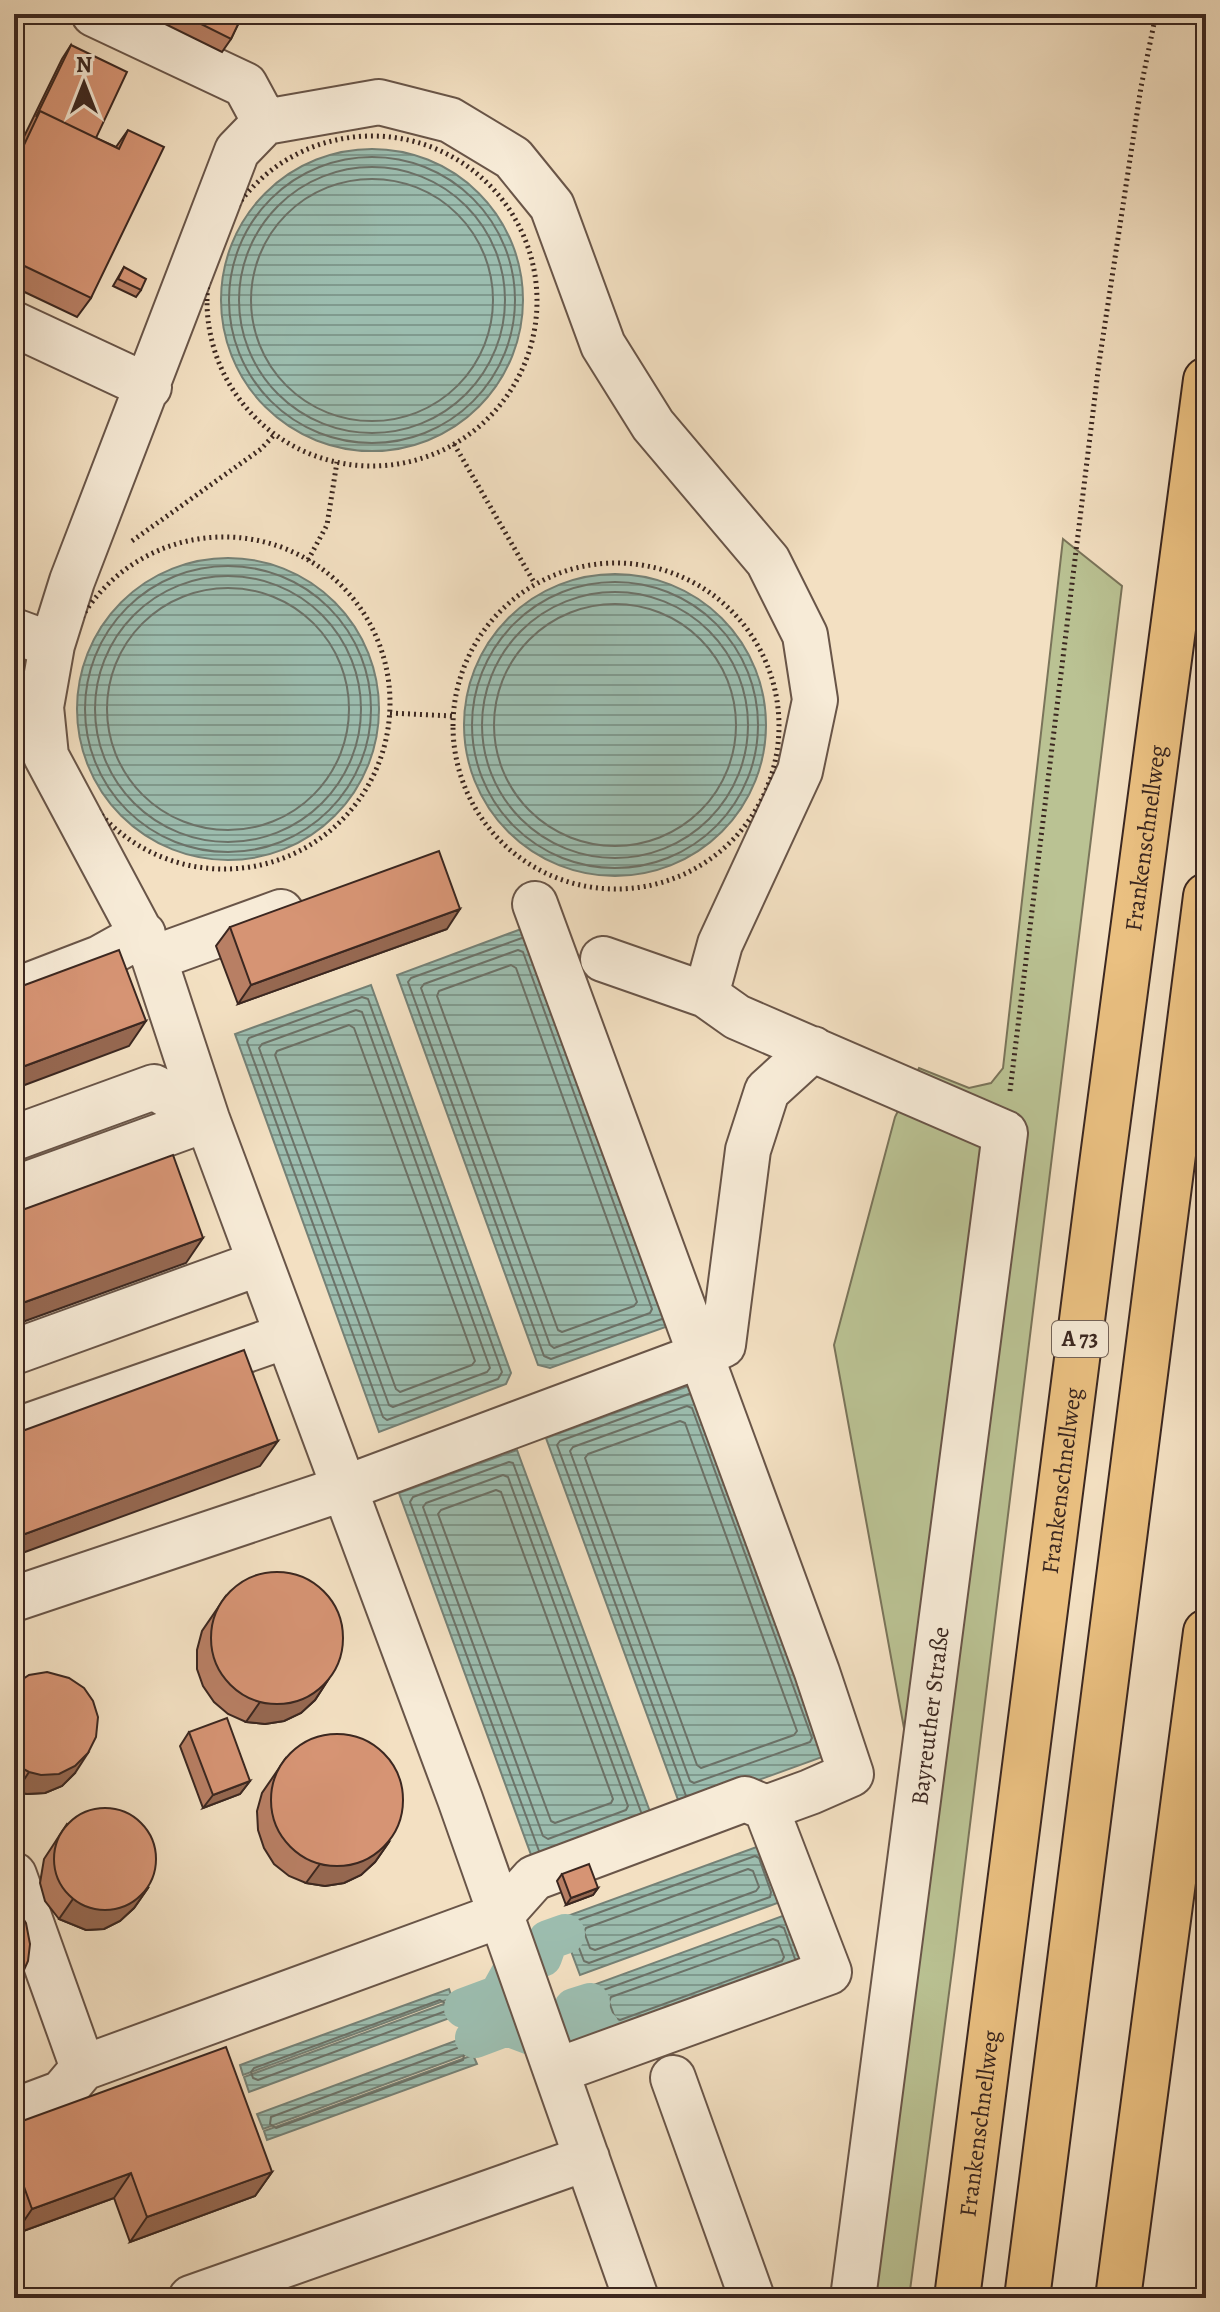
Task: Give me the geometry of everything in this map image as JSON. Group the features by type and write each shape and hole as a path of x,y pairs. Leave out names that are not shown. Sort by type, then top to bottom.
{"main road":[{"name":"Frankenschnellweg","path":"957,2298 1206,380"},
{"path":"1027,2298 1206,896"},
{"path":"1118,2298 1206,1632"}],"street":[{"path":"94,14 245,85 265,122"},
{"path":"636,2298 501,1915 207,1119 149,946 46,756 33,638 72,581 237,151 265,122 379,102 450,120 513,158 552,206 603,345 653,425 768,561 799,622 805,635 815,700 800,771 720,944 706,995"},
{"path":"14,324 149,387"},
{"path":"14,991 100,958 314,900"},
{"path":"14,2111 62,2093 83,2068 501,1915 534,1878 745,1799 766,1808 851,1774 817,1672 535,904"},
{"path":"603,959 706,995 737,1017 1005,1133"},
{"path":"14,1599 345,1488 723,1345 748,1150 767,1091 813,1049"},
{"path":"14,1138 154,1087 207,1119"},
{"path":"14,1189 207,1119"},
{"name":"Bayreuther Straße","path":"853,2298 1005,1133"},
{"path":"14,1352 260,1263"},
{"path":"14,1431 286,1336"},
{"path":"556,2071 829,1972 766,1808"},
{"path":"14,1875 83,2068"},
{"path":"673,2078 752,2298"},
{"path":"191,2298 587,2158"}],"path":[{"path":"1005,1133 1099,363 1141,87 1156,14"},
{"path":"370,136 402,138 432,147 460,161 484,180 505,203 521,229 532,258 537,289 536,319 530,350 518,378 501,404 479,426 454,444 403,462 377,465 337,462 298,448 275,434 251,413 232,388 218,360 209,329 207,298 211,266 220,236 235,208 255,183 280,164 308,148 338,139 370,136"},
{"path":"72,581 170,515 261,449 275,434"},
{"path":"454,444 535,584"},
{"path":"308,560 327,525 337,462"},
{"path":"217,537 249,539 280,547 308,560 333,578 354,600 371,625 383,653 389,683 390,713 378,766 349,812 307,846 282,858 252,866 220,869 188,865 158,855 130,839 105,819 85,794 70,766 60,725 57,704 60,672 69,642 84,614 103,588 127,568 155,552 185,541 217,537"},
{"path":"595,563 627,563 658,568 688,579 715,596 738,618 757,643 771,672 778,702 779,734 775,765 764,795 748,823 727,846 701,866 672,879 642,887 610,889 578,885 548,874 513,852 484,822 469,798 453,744 452,716 464,663 493,618 535,584 564,570 595,563"},
{"path":"390,713 452,716"}],"green space":[{"path":"1063,539 1122,586 954,1955 909,2298 840,2298 914,1783 834,1345 895,1117 919,1068 969,1088 991,1083 1003,1068"}],"water":[{"path":"357,149 387,149 430,160 456,174 489,204 517,256 523,315 512,358 498,384 479,407 456,426 430,440 387,451 357,451 314,440 288,426 255,396 227,344 221,315 221,285 232,242 246,216 276,183 328,155"},
{"path":"213,558 243,558 286,569 312,583 345,613 373,665 379,724 368,767 354,793 335,816 312,835 286,849 243,860 213,860 170,849 144,835 111,805 83,753 77,724 77,694 88,651 102,625 132,592 184,564"},
{"path":"600,574 630,574 673,585 699,599 732,629 760,681 766,740 755,783 741,809 722,832 699,851 673,865 630,876 600,876 557,865 531,851 498,821 470,769 464,740 464,710 475,667 489,641 519,608 571,580"},
{"path":"532,925 677,1323 550,1368 538,1365 397,975"},
{"path":"371,985 511,1373 506,1384 379,1432 235,1034"},
{"path":"702,1381 836,1752 681,1808 546,1438"},
{"path":"517,1450 653,1820 534,1863 399,1493"},
{"path":"762,1845 783,1901 580,1975 559,1919"},
{"path":"788,1914 808,1971 605,2045 585,1988"},
{"path":"449,1989 452,1998 243,2075 240,2065"},
{"path":"460,1998 466,2012 249,2092 244,2077"},
{"path":"474,2034 479,2050 263,2129 257,2114"},
{"path":"473,2055 477,2064 267,2140 264,2131"}],"building":[{"path":"181,14 243,14 231,39"},
{"path":"71,45 127,72 96,138 40,111 36,117"},
{"path":"40,111 119,149 128,130 164,147 91,298 14,261 14,166"},
{"path":"124,267 146,279 141,290 118,279"},
{"path":"439,851 460,909 251,985 230,927"},
{"path":"119,950 146,1021 14,1070 14,989"},
{"path":"173,1155 203,1238 14,1306 14,1213"},
{"path":"244,1350 278,1441 14,1538 14,1434"},
{"path":"277,1572 302,1577 324,1591 338,1613 343,1638 338,1663 324,1685 302,1699 277,1704 252,1699 230,1685 216,1663 211,1638 216,1613 230,1591 252,1577"},
{"path":"47,1672 69,1678 84,1688 93,1701 98,1717 96,1737 88,1753 75,1766 59,1774 41,1775 14,1764 14,1685 29,1675"},
{"path":"227,1718 250,1781 213,1795 189,1732"},
{"path":"337,1734 362,1739 384,1753 398,1775 403,1800 398,1825 384,1847 362,1861 337,1866 312,1861 290,1847 276,1825 271,1800 276,1775 290,1753 312,1739"},
{"path":"105,1808 124,1812 141,1823 152,1840 156,1859 152,1878 141,1895 124,1906 105,1910 86,1906 69,1895 58,1878 54,1859 58,1840 69,1823 86,1812"},
{"path":"589,1864 598,1888 571,1898 562,1874"},
{"path":"14,1904 26,1923 30,1944 28,1961 14,1986"},
{"path":"226,2047 272,2172 147,2217 131,2173 32,2209 14,2159 14,2124"}],"waterway":[{"path":"464,2008 499,1995 514,1968 542,1957 548,1940 565,1934"},
{"path":"475,2038 507,2026 539,2038 566,2028 574,2008 590,2003"},
{"path":"566,2028 584,2035 600,2029"}],"railway":[{"path":"1205,2298 1206,2290"}]}
